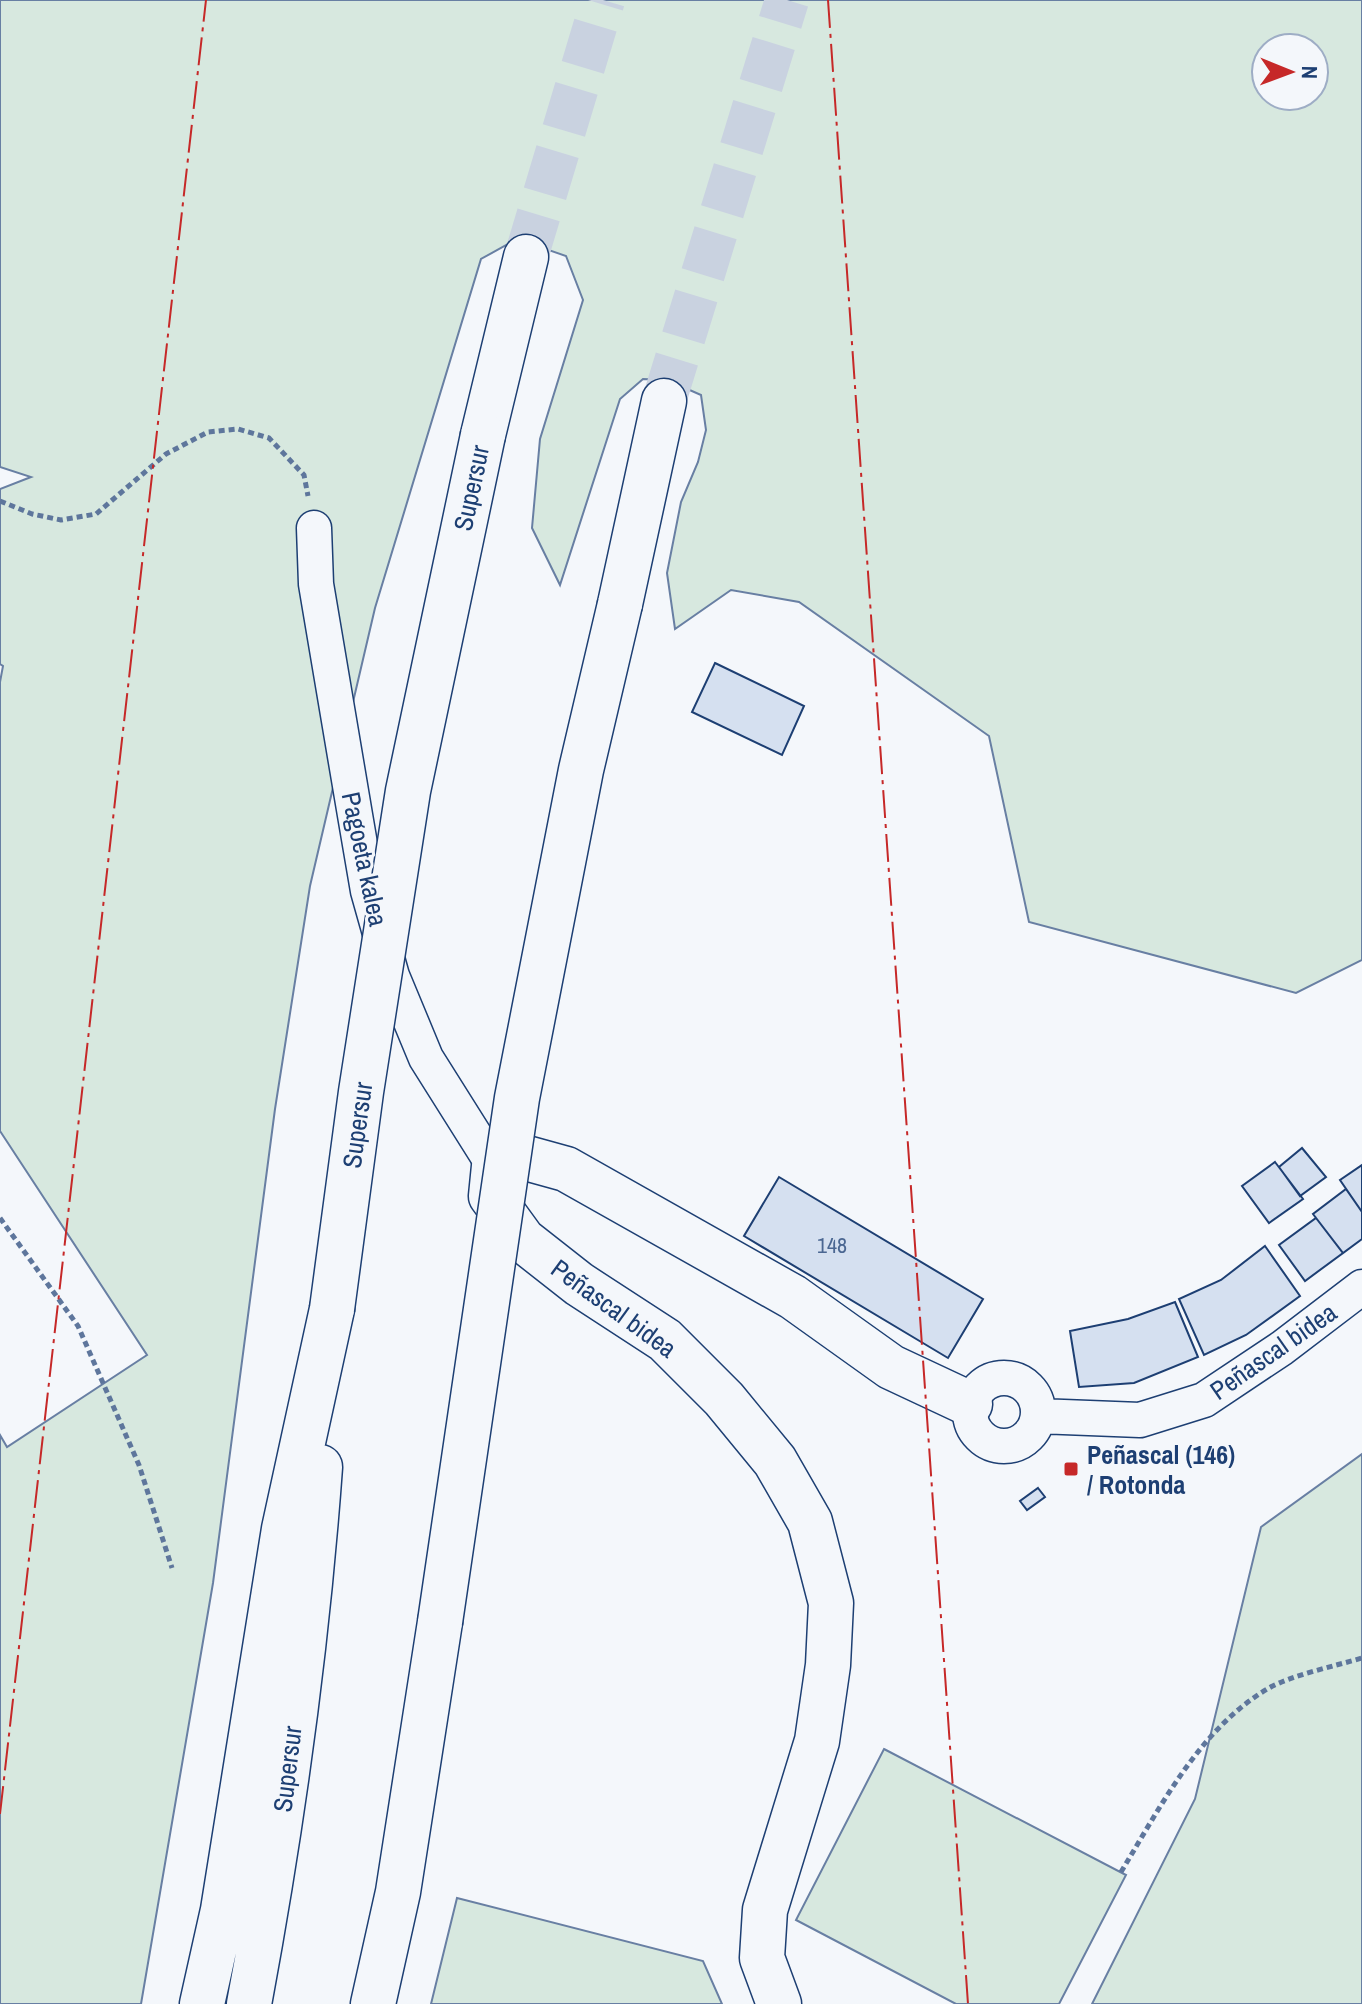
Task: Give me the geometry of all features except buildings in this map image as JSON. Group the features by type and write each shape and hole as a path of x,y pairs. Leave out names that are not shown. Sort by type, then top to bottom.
{"main road":[{"name":"Supersur","path":"249,2004 275,1865 300,1531 361,1092 408,791 483,435 526,257"},
{"path":"385,2004 398,1892 517,1098 581,770 664,401"},
{"path":"494,1166 519,1156 566,1169 793,1297 891,1367 970,1404"},
{"name":"Peñascal bidea","path":"494,1166 491,1196 523,1240 579,1284 665,1340 724,1399 775,1461 810,1522 831,1603 828,1665 817,1741 765,1910 762,1958 779,2004"},
{"path":"202,2004 300,1531"},
{"path":"373,2004 398,1892"}],"street":[{"name":"Pagoeta kalea","path":"314,528 316,584 368,891 392,976 426,1058 494,1166"},
{"name":"Peñascal bidea","path":"1038,1416 1140,1420 1204,1400 1282,1348 1362,1287"},
{"path":"993,1379 1016,1379 1034,1394 1038,1416 1035,1427 1019,1442 998,1446 979,1435 970,1416 970,1404 982,1385 993,1379"}],"path":[{"path":"0,501 32,514 61,520 96,514 166,454 208,432 238,429 269,438 304,475 314,528"},
{"path":"0,1218 78,1326 139,1465 172,1568"},
{"path":"1121,1872 1177,1778 1234,1711 1271,1687 1362,1658"}],"shaded area":[{"path":"0,0 1362,0 1362,960 1296,993 1029,922 989,736 799,602 731,590 675,629 667,573 681,502 698,462 706,430 701,395 667,380 643,379 620,399 560,585 532,528 540,439 583,300 566,256 517,239 481,259 375,608 310,886 275,1109 213,1583 141,2004 0,2004 0,1435 7,1447 147,1355 0,1131 0,682 3,666 0,664 0,489 31,477 0,467"},
{"path":"1362,1454 1362,2004 1092,2004 1195,1799 1261,1527"},
{"path":"884,1749 1126,1875 1059,2004 956,2004 796,1920"},
{"path":"457,1898 703,1961 722,2004 431,2004"}],"tunnel":[{"path":"526,257 603,0"},
{"path":"664,401 787,0"}],"power":[{"path":"0,1814 206,0"},
{"path":"828,0 968,2004"}],"place":[{"name":"Peñascal (146) / Rotonda","path":"1071,1469"}]}
